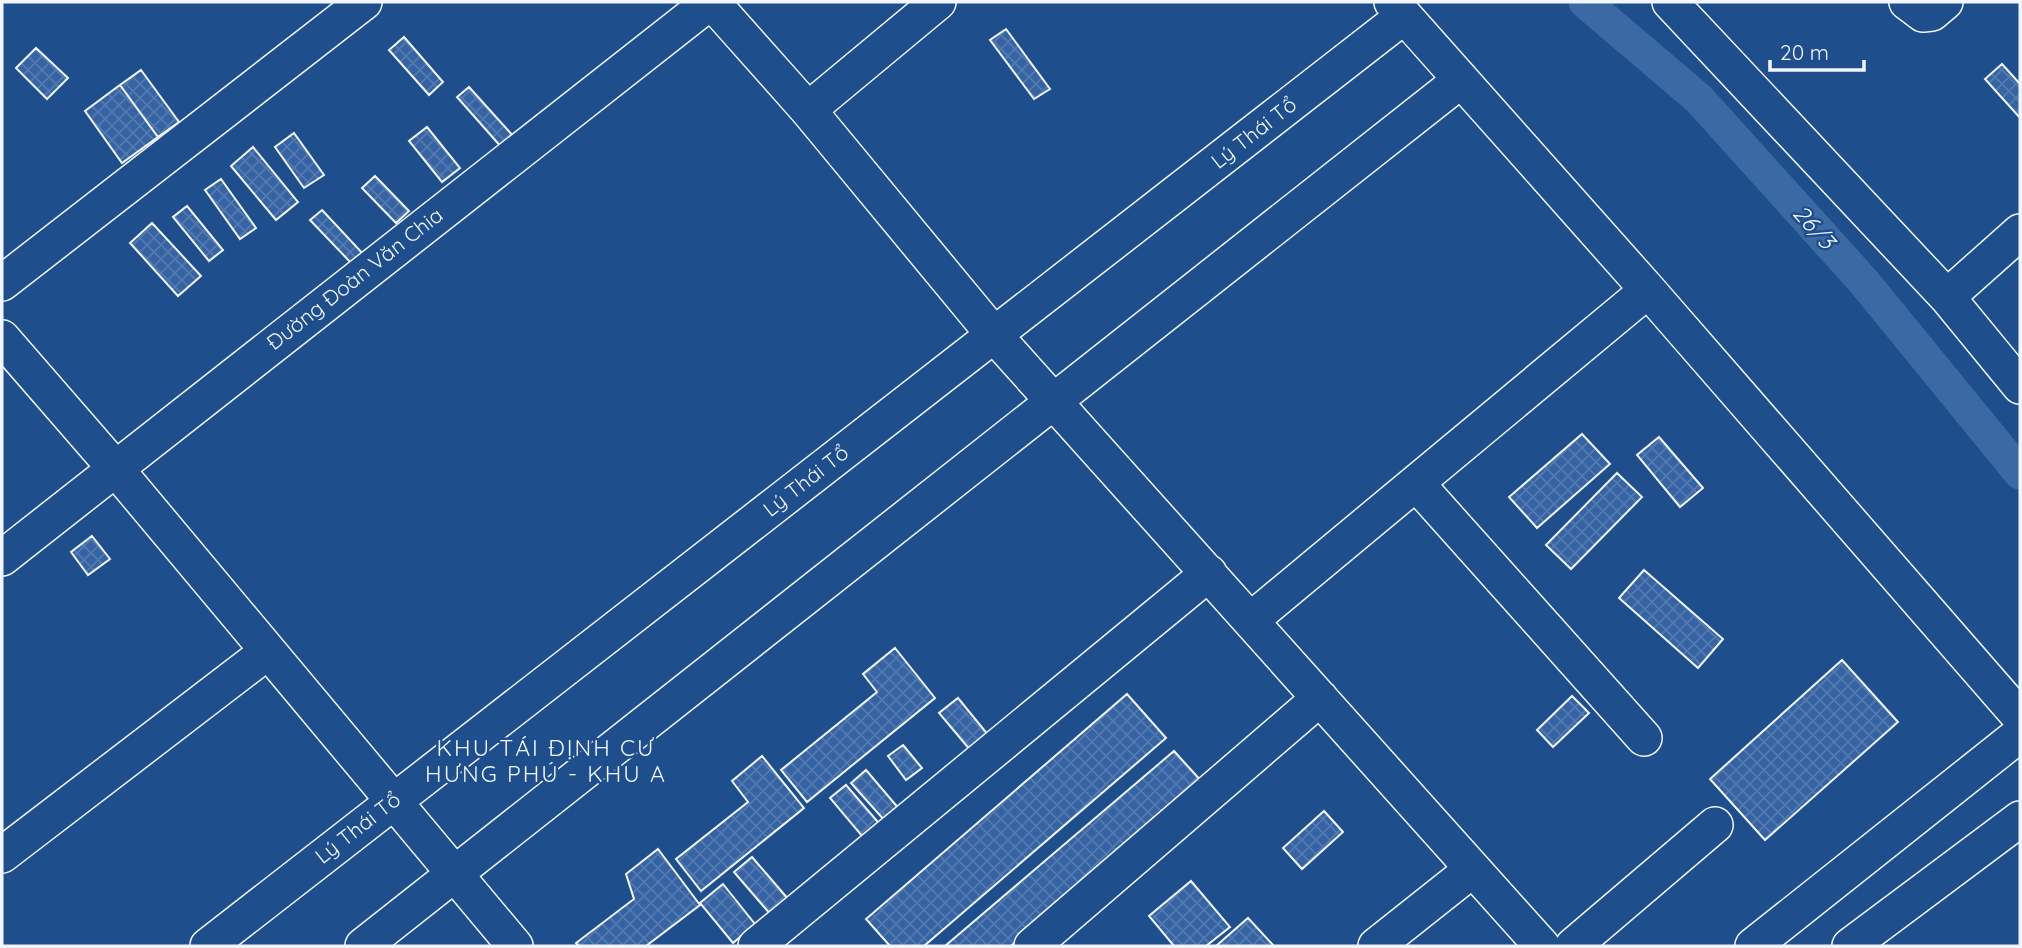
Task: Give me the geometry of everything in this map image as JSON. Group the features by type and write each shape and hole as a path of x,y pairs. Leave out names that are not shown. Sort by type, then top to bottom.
{"street":[{"path":"2,284 365,2"},
{"path":"711,2 808,110 995,336 1542,946"},
{"name":"Đường Đoàn Văn Chia","path":"2,558 711,2"},
{"path":"808,110 938,2"},
{"path":"1670,2 1947,297 2020,386"},
{"path":"1907,2 1923,14 1932,12 1945,2"},
{"path":"1398,9 1648,289 2020,717"},
{"name":"Lý Thái Tổ","path":"208,946 391,801 995,336 1398,9"},
{"path":"363,946 1461,80"},
{"path":"1947,297 2020,232"},
{"path":"1251,620 1648,289"},
{"path":"2,338 115,468 515,946"},
{"path":"1416,483 1644,738"},
{"path":"757,946 1209,573"},
{"path":"2,855 267,652"},
{"path":"1032,946 1320,698"},
{"path":"1753,946 2020,734"},
{"path":"1850,946 2020,819"},
{"path":"1573,946 1715,825"},
{"path":"1376,946 1473,869"}],"building":[{"path":"1006,29 1050,89 1034,99 990,40"},
{"path":"404,37 443,82 429,95 389,50"},
{"path":"36,48 68,78 47,99 16,68"},
{"path":"2002,64 2020,84 2020,118 1985,79"},
{"path":"141,70 179,122 158,137 120,85"},
{"path":"120,85 158,137 122,163 85,111"},
{"path":"469,87 515,138 503,149 457,97"},
{"path":"427,127 460,168 442,182 409,141"},
{"path":"294,133 324,175 304,188 275,147"},
{"path":"253,147 298,202 276,220 231,166"},
{"path":"375,176 409,211 396,223 362,188"},
{"path":"221,179 256,228 240,239 205,190"},
{"path":"187,206 223,250 209,261 173,217"},
{"path":"322,210 365,256 354,266 310,220"},
{"path":"152,223 201,276 178,296 130,243"},
{"path":"1582,434 1610,464 1537,528 1509,497"},
{"path":"1659,437 1703,488 1680,507 1637,455"},
{"path":"1617,473 1642,497 1571,569 1546,545"},
{"path":"92,536 110,559 88,575 71,552"},
{"path":"1644,570 1723,639 1698,668 1619,598"},
{"path":"895,648 935,698 807,802 781,770 877,692 863,674"},
{"path":"1842,660 1898,722 1765,840 1710,779"},
{"path":"1127,694 1166,738 924,946 890,946 866,919"},
{"path":"1572,696 1589,713 1553,747 1537,730"},
{"path":"958,698 994,742 976,757 939,713"},
{"path":"903,745 922,768 906,780 888,756"},
{"path":"1174,751 1203,783 1011,946 945,946"},
{"path":"762,756 804,808 701,891 676,859 748,802 732,781"},
{"path":"866,770 900,810 886,822 851,783"},
{"path":"846,785 884,829 867,842 830,798"},
{"path":"1324,811 1343,832 1302,869 1283,848"},
{"path":"658,849 700,905 646,946 579,946 576,943 634,899 626,874"},
{"path":"752,857 789,900 771,915 734,872"},
{"path":"1191,881 1230,927 1206,946 1174,946 1149,916"},
{"path":"723,884 755,924 733,943 700,903"},
{"path":"1248,918 1274,946 1216,946"}],"waterway":[{"name":"26/3","path":"1585,2 1699,99 1864,282 2020,473"}],"district":[{"name":"KHU TÁI ĐỊNH CƯ HƯNG PHÚ - KHU A","path":"546,761"}]}
